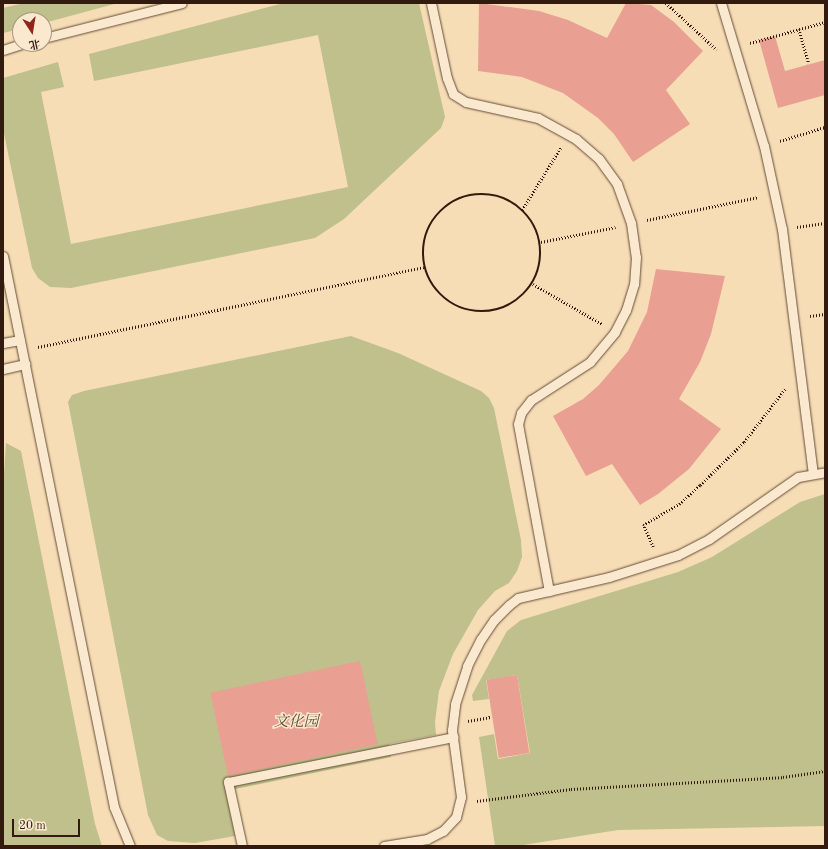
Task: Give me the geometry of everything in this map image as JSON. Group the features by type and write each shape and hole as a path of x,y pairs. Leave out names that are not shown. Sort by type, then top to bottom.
{"lane":[{"path":"52,36 182,3"},
{"path":"430,3 447,78 453,94 466,102 538,118 568,135 586,148 607,169 617,184 632,223 636,257 634,284 626,310 615,332 590,362 531,400 521,413 518,424 550,591"},
{"path":"721,3 764,146 782,229 813,473"},
{"path":"3,256 114,807 130,846"},
{"path":"3,344 20,340"},
{"path":"3,369 25,364"},
{"path":"384,846 427,839 443,832 456,817 460,803 461,783 452,724 455,704 467,666 494,620 518,598 609,577 660,561 709,539 798,477 813,473 825,472"},
{"path":"242,846 228,782 454,737"}],"path":[{"path":"666,3 719,52 825,22"},
{"path":"800,29 809,64"},
{"path":"764,146 825,127"},
{"path":"522,210 568,135"},
{"path":"541,242 774,193"},
{"path":"477,194 492,195 506,199 522,210 537,229 541,242 542,257 533,284 525,295 501,310 474,312 448,302 430,281 424,267 424,239 430,225 449,204 477,194"},
{"path":"782,229 825,223"},
{"path":"22,351 424,267"},
{"path":"533,284 615,332"},
{"path":"660,561 643,525 678,504 726,461 761,421 800,369"},
{"path":"452,724 491,717"},
{"path":"460,803 571,789 783,777 825,771"}],"green space":[{"path":"24,3 118,3 52,21 52,12 12,12 12,31 3,33 3,8"},
{"path":"284,3 419,3 445,117 441,128 344,219 315,238 71,288 50,287 38,278 32,268 3,129 3,78 58,62 64,87 41,92 71,244 348,187 318,35 94,81 89,54"},
{"path":"351,336 398,353 481,391 489,398 494,408 521,540 522,557 517,571 509,583 495,591 478,610 453,654 439,691 435,722 436,735 389,744 391,757 226,791 235,836 195,843 168,841 157,835 148,815 68,402 72,395 84,391"},
{"path":"6,443 21,451 95,824 102,846 3,846 3,489"},
{"path":"825,494 825,826 618,830 517,846 495,846 479,737 494,734 498,759 530,753 517,675 486,680 489,699 473,701 472,695 507,631 521,620 678,572 712,557 800,502"}],"building":[{"path":"479,3 539,11 568,20 607,38 626,3 651,5 674,22 703,51 666,90 690,124 633,162 614,134 598,118 563,93 522,77 478,71"},
{"path":"775,36 785,71 825,60 825,95 778,108 759,40"},
{"path":"656,269 725,276 711,334 700,362 679,399 721,429 689,469 658,494 640,505 612,464 586,476 553,416 583,399 599,385 628,351 647,312"},
{"name":"文化园","path":"360,661 378,744 228,776 210,693"},
{"path":"517,675 529,753 499,758 486,680"}]}
